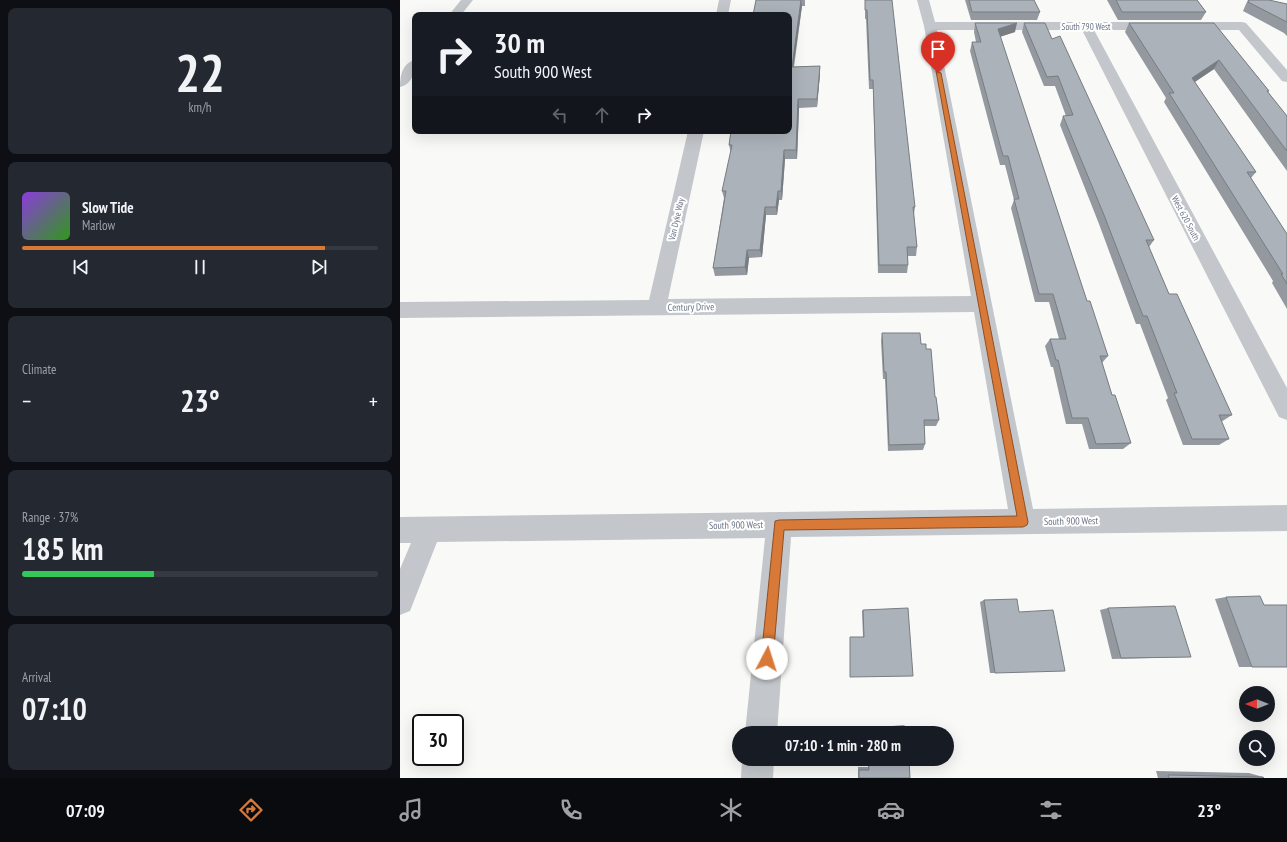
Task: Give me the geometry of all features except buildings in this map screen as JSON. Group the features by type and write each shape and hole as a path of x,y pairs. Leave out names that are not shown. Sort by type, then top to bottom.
{"street":[{"path":"457,12 467,0"},
{"path":"723,12 725,0"},
{"path":"923,0 930,26 1023,522"},
{"name":"South 790 West","path":"930,26 1242,26 1287,78"},
{"name":"West 620 South","path":"1086,26 1287,410"},
{"path":"400,83 412,68"},
{"name":"Van Dyke Way","path":"657,307 695,134"},
{"name":"Century Drive","path":"400,310 982,304"},
{"name":"South 900 West","path":"400,530 1287,518"},
{"path":"762,726 779,525"},
{"path":"400,601 430,529"},
{"path":"757,778 758,766"}],"route":[{"path":"767,659 779,525 1023,522 938,73"}]}
